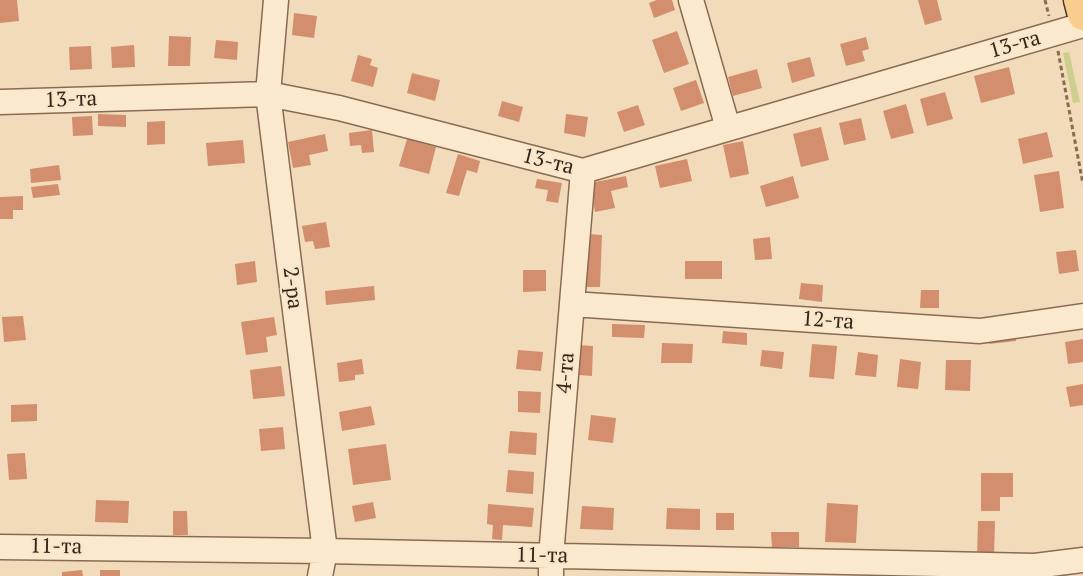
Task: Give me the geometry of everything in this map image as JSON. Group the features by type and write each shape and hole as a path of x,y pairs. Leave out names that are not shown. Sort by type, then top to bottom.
{"main road":[{"path":"1079,0 1083,15"}],"street":[{"name":"2-ра","path":"276,0 268,94 325,551 320,576"},
{"path":"691,0 728,128"},
{"name":"13-та","path":"0,102 268,94 339,108 583,171 1083,26"},
{"name":"4-та","path":"551,566 583,171"},
{"name":"12-та","path":"572,303 980,331 1083,316"},
{"name":"11-та","path":"0,547 325,551 551,566 1035,571 1083,560"}],"path":[{"path":"1045,0 1054,34 1083,184"}],"green space":[{"path":"1069,52 1080,102 1073,103 1063,53"}],"building":[{"path":"0,0 17,0 19,21 0,23"},
{"path":"657,0 672,0 675,10 654,18 649,3"},
{"path":"918,0 937,0 942,20 925,25"},
{"path":"294,13 317,16 314,38 292,35"},
{"path":"677,31 689,64 664,73 652,40"},
{"path":"169,36 191,37 190,66 168,66"},
{"path":"866,37 869,49 862,51 865,61 846,66 840,44"},
{"path":"216,40 238,42 237,60 214,58"},
{"path":"134,45 135,67 112,68 111,47"},
{"path":"91,46 92,69 70,70 69,47"},
{"path":"358,55 372,59 370,65 378,68 373,87 351,81"},
{"path":"810,57 815,76 792,83 787,63"},
{"path":"1009,67 1015,94 981,103 974,76"},
{"path":"757,69 762,88 733,96 728,77"},
{"path":"412,73 440,80 435,101 407,93"},
{"path":"696,80 704,103 681,111 673,88"},
{"path":"945,92 953,119 927,126 920,99"},
{"path":"502,101 523,107 519,122 498,116"},
{"path":"906,104 914,133 891,139 883,111"},
{"path":"638,105 645,125 624,132 617,112"},
{"path":"98,114 126,115 126,127 98,126"},
{"path":"566,114 588,117 585,137 564,133"},
{"path":"92,116 93,135 73,136 72,117"},
{"path":"861,118 866,140 844,145 839,123"},
{"path":"165,121 165,144 147,145 147,122"},
{"path":"821,127 829,160 801,167 793,134"},
{"path":"372,130 374,152 362,153 361,145 350,146 349,133"},
{"path":"1047,132 1053,157 1023,164 1018,139"},
{"path":"325,134 328,151 309,155 311,165 293,168 288,142"},
{"path":"407,139 436,147 429,174 399,166"},
{"path":"243,140 245,163 208,166 206,143"},
{"path":"743,141 749,174 730,178 723,145"},
{"path":"458,154 480,161 477,173 467,170 459,196 446,193"},
{"path":"687,159 692,181 660,188 655,166"},
{"path":"59,165 61,180 31,183 30,169"},
{"path":"1059,171 1064,208 1040,212 1034,175"},
{"path":"626,176 628,187 611,191 615,208 595,212 590,183"},
{"path":"793,176 799,198 766,207 760,186"},
{"path":"537,179 562,183 558,203 546,201 548,190 535,188"},
{"path":"58,184 60,195 33,198 31,187"},
{"path":"23,196 23,210 13,210 13,219 0,219 0,197"},
{"path":"326,222 330,247 315,249 313,241 305,242 302,226"},
{"path":"588,234 602,235 600,287 586,287"},
{"path":"770,237 772,259 755,260 753,239"},
{"path":"1076,250 1079,271 1059,274 1056,252"},
{"path":"255,261 257,282 237,285 235,264"},
{"path":"685,261 722,261 722,279 685,279"},
{"path":"523,270 546,270 546,291 523,292"},
{"path":"801,283 823,285 822,302 799,299"},
{"path":"374,286 375,300 326,305 325,291"},
{"path":"921,290 939,290 939,308 920,308"},
{"path":"23,316 26,340 4,342 2,317"},
{"path":"274,317 277,335 266,337 268,352 246,355 241,322"},
{"path":"612,324 645,325 644,338 612,337"},
{"path":"723,331 747,333 747,345 722,343"},
{"path":"1015,334 1016,341 989,344 988,337"},
{"path":"1083,339 1083,362 1068,364 1065,342"},
{"path":"662,343 693,344 692,363 661,363"},
{"path":"812,344 837,346 834,379 809,377"},
{"path":"578,345 593,346 592,376 578,375"},
{"path":"518,350 543,352 541,371 516,369"},
{"path":"762,350 784,352 782,369 760,366"},
{"path":"858,352 878,355 876,377 855,375"},
{"path":"362,359 364,374 355,375 355,380 339,382 337,363"},
{"path":"900,359 921,362 918,389 897,387"},
{"path":"946,360 971,360 970,391 945,390"},
{"path":"281,366 285,396 253,399 250,370"},
{"path":"1083,384 1083,405 1070,407 1066,387"},
{"path":"518,391 541,392 540,413 518,412"},
{"path":"37,404 37,421 11,422 11,405"},
{"path":"371,406 375,425 342,431 339,412"},
{"path":"591,415 616,418 613,443 588,440"},
{"path":"283,427 285,449 261,451 259,429"},
{"path":"510,431 537,433 536,455 508,453"},
{"path":"386,444 391,480 353,485 348,449"},
{"path":"25,453 27,479 9,480 7,454"},
{"path":"508,470 534,472 533,494 506,492"},
{"path":"981,473 1013,473 1013,497 1000,497 1000,511 981,511"},
{"path":"96,500 129,501 128,523 95,522"},
{"path":"373,502 376,518 355,522 352,506"},
{"path":"827,503 858,505 856,543 825,542"},
{"path":"488,504 534,508 532,527 503,525 502,540 492,539 493,525 487,524"},
{"path":"582,506 614,508 613,530 580,529"},
{"path":"667,508 700,509 700,530 666,529"},
{"path":"173,511 187,511 188,535 173,535"},
{"path":"716,513 734,513 734,530 716,530"},
{"path":"978,521 995,521 994,557 977,557"},
{"path":"771,532 799,532 799,547 772,547"},
{"path":"82,570 83,576 62,576 62,572"},
{"path":"100,570 120,570 120,576 100,576"}]}
